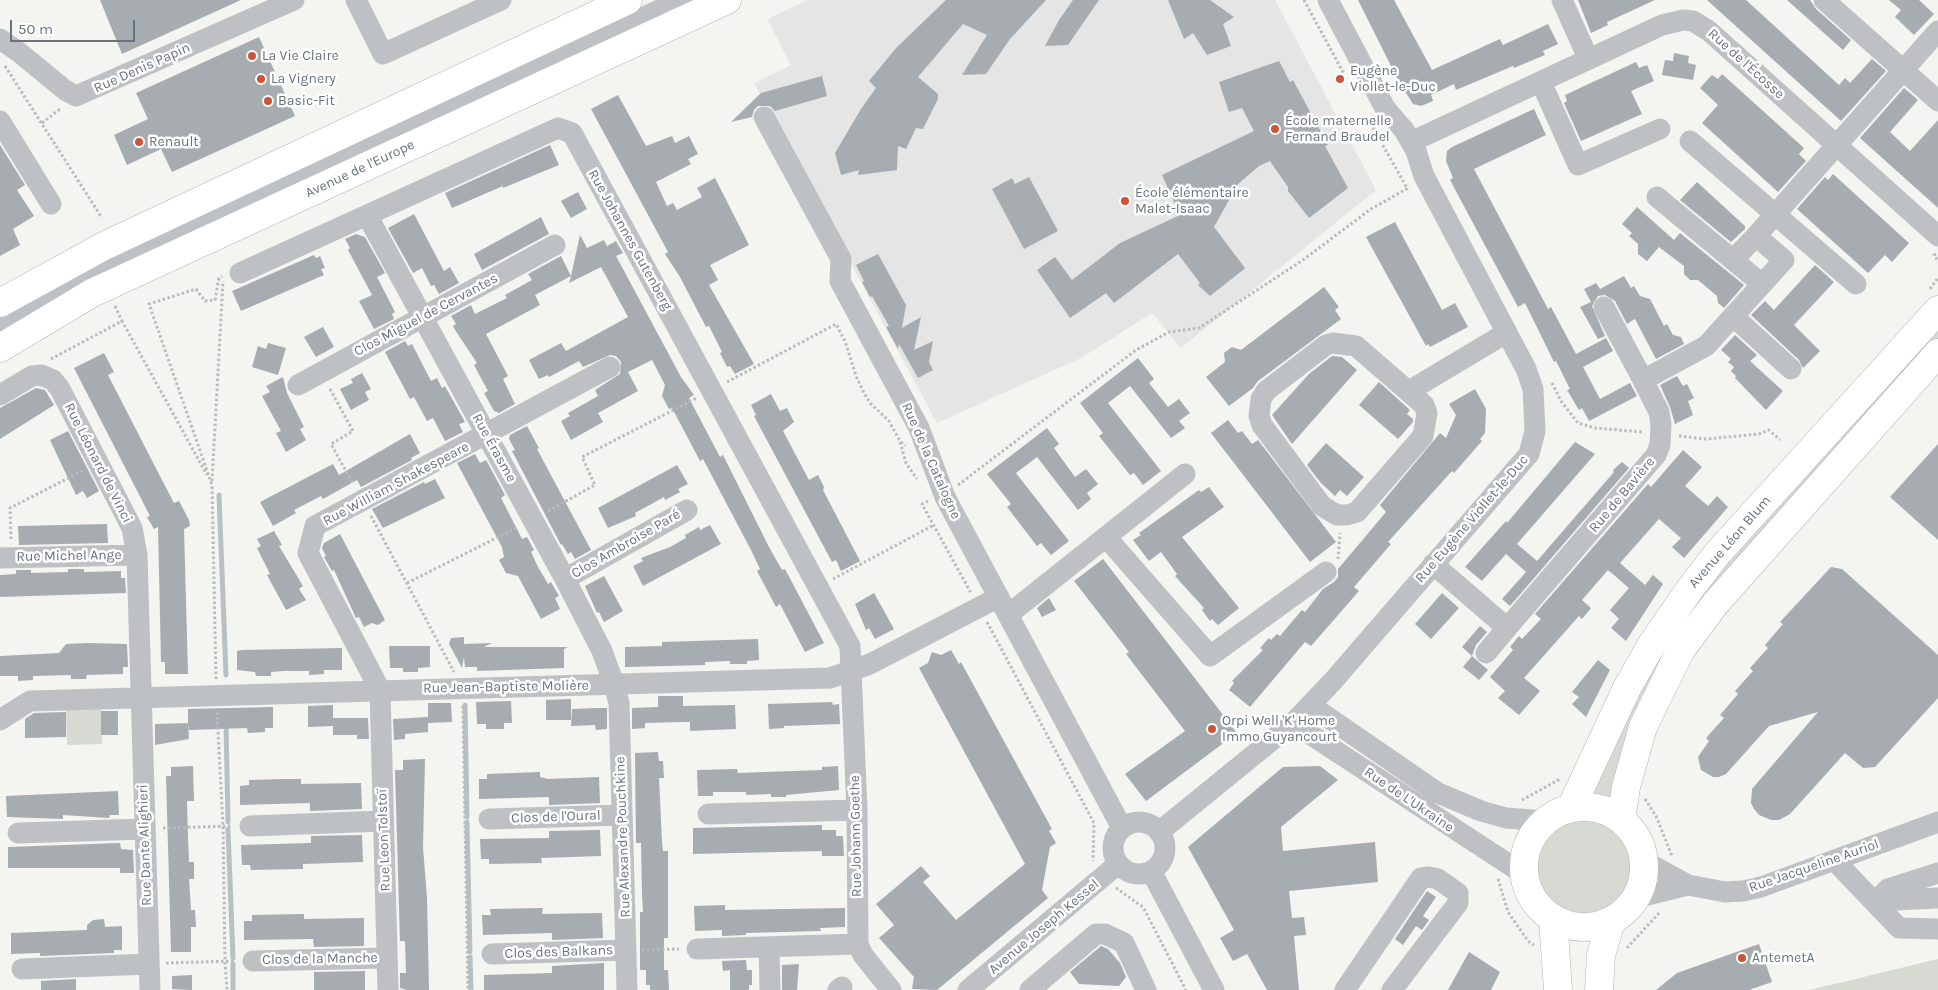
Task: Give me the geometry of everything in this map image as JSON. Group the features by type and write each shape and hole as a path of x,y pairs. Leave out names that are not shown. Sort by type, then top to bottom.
{"main road":[{"name":"Avenue de l'Europe","path":"0,348 92,293 726,0"},
{"path":"0,303 104,246 622,2"},
{"name":"Avenue Léon Blum","path":"1571,808 1628,688 1674,609 1718,554 1934,300"},
{"path":"1621,820 1626,787 1643,727 1680,651 1715,604 1938,353"},
{"path":"1588,807 1606,811 1621,820 1632,831 1640,845 1644,861 1641,886 1635,898 1621,914 1597,925 1582,927 1567,924 1553,918 1540,907 1530,892 1525,875 1528,845 1535,832 1557,813 1571,808 1588,807"},
{"path":"1553,918 1558,990"},
{"path":"1599,990 1601,955 1611,920"}],"street":[{"name":"Rue Denis Papin","path":"0,39 65,90 76,96 294,0"},
{"path":"356,0 383,54 502,0"},
{"path":"0,324 122,258 680,0"},
{"name":"Rue Eugène Viollet-le-Duc","path":"1159,832 1293,723 1333,682 1529,454 1535,431 1534,388 1526,369 1424,176 1411,142 1404,130 1385,108 1328,0"},
{"path":"1562,0 1588,58"},
{"path":"1824,0 1938,101"},
{"name":"Rue de l'Écosse","path":"1411,142 1662,25 1682,20 1693,21 1710,31 1837,145 1936,246"},
{"path":"1733,260 1938,31"},
{"path":"1541,82 1578,165 1660,129"},
{"name":"Rue de la Catalogne","path":"764,117 841,259 840,281 919,428 930,455 951,489 1004,606 1122,828"},
{"path":"0,121 51,204"},
{"name":"Rue Johannes Gutenberg","path":"228,272 367,215 558,128 572,133 850,646 851,671"},
{"path":"1690,141 1774,216 1856,284"},
{"path":"1657,197 1762,284"},
{"name":"Rue Érasme","path":"367,215 565,579 602,651 614,684"},
{"path":"1643,380 1706,346 1784,260 1756,236"},
{"name":"Clos Miguel de Cervantes","path":"298,385 555,245"},
{"name":"Rue de Bavière","path":"1486,653 1651,464 1660,445 1659,412 1604,307"},
{"path":"1733,316 1791,369"},
{"path":"1409,391 1506,333"},
{"path":"1333,342 1356,346 1409,391 1424,405 1427,422 1424,436 1357,512 1341,515 1329,512 1322,506 1262,425 1259,416 1261,399 1266,391 1326,345 1333,342"},
{"name":"Rue William Shakespeare","path":"380,690 308,554 315,526 487,436 610,367"},
{"path":"0,395 32,376 41,375"},
{"name":"Rue Léonard de Vinci","path":"41,375 53,380 60,389 132,528 137,555 140,699"},
{"name":"Rue Jean-Baptiste Molière","path":"0,720 30,701 830,678 870,664 979,608 1004,606 1106,537 1185,474"},
{"name":"Clos Ambroise Paré","path":"565,579 687,510"},
{"path":"1106,537 1210,656 1326,572"},
{"name":"Rue Michel Ange","path":"6,558 137,555"},
{"path":"1433,564 1508,628"},
{"name":"Rue Johann Goethe","path":"851,671 857,810 858,944"},
{"name":"Rue Alexandre Pouchkine","path":"614,684 619,703 622,815 629,950 627,990"},
{"name":"Rue Leon Tolstoï","path":"380,690 388,990"},
{"name":"Rue Dante Alighieri","path":"140,699 150,990"},
{"name":"Rue de L'Ukraine","path":"1310,705 1438,793 1481,811 1506,818 1546,821"},
{"name":"Rue de L'Ukraine","path":"1293,723 1525,875"},
{"path":"708,814 857,810"},
{"name":"Clos de l'Oural","path":"489,819 622,815"},
{"path":"250,826 384,821"},
{"path":"1137,822 1153,826 1159,832 1165,846 1164,853 1162,860 1151,871 1144,873 1111,871 1115,857 1114,842 1122,828 1137,822"},
{"name":"Rue Jacqueline Auriol","path":"1644,861 1688,885 1724,892 1743,891 1761,887 1938,822"},
{"path":"18,833 144,829"},
{"path":"1834,860 1899,928 1938,929"},
{"name":"Avenue Joseph Kessel","path":"968,990 1111,871"},
{"path":"1151,871 1214,990"},
{"path":"1876,902 1888,889 1938,873"},
{"path":"1345,990 1421,878 1438,879 1458,893 1458,903 1392,990"},
{"name":"Rue Jacqueline Auriol","path":"1635,898 1688,885"},
{"path":"1876,902 1938,898"},
{"path":"1030,990 1096,934 1105,934 1124,943 1146,990"},
{"path":"697,949 858,944 863,955 891,990"},
{"path":"769,948 770,990"},
{"name":"Clos des Balkans","path":"492,954 629,950"},
{"name":"Clos de la Manche","path":"253,961 387,958"},
{"path":"22,969 149,964"}],"path":[{"path":"0,59 102,218"},
{"path":"1186,990 1143,907 1111,871 1093,866 1094,822 922,504 951,489 1136,350 1169,332 1199,328 1303,260 1371,209 1407,188"},
{"path":"1936,246 1938,261"},
{"path":"212,485 149,304 196,289 205,301 215,300 219,278 228,272"},
{"path":"227,990 223,826 216,696 212,485 228,272"},
{"path":"1934,300 1938,278"},
{"path":"114,304 122,322 212,485"},
{"path":"41,375 40,365 122,322"},
{"path":"407,583 595,485 582,457 836,324 850,355 856,376 870,403 889,421 900,441 906,446 930,455"},
{"path":"321,372 353,431 330,444 363,501 463,688 468,990"},
{"path":"1550,380 1561,401 1578,423 1595,428 1706,439 1759,434 1770,430 1780,440"},
{"path":"6,558 10,508 98,463"},
{"path":"1326,572 1338,560 1341,515"},
{"path":"818,587 934,526"},
{"path":"1516,803 1549,784 1564,778"},
{"path":"1640,791 1656,816 1670,845 1674,862"},
{"path":"144,829 250,826"},
{"path":"1496,873 1508,912 1528,940 1536,947"},
{"path":"1624,950 1663,909"},
{"path":"629,950 697,949"},
{"path":"149,964 253,961"}],"shaded area":[{"path":"808,0 1275,0 1376,190 1181,348 1152,313 1081,358 937,423 754,83 791,65 767,19"},
{"path":"1938,322 1938,339 1713,590 1612,802 1587,793 1619,727 1689,603"},
{"path":"101,709 102,744 67,745 66,710"},
{"path":"1582,818 1601,822 1617,832 1627,848 1631,867 1627,886 1617,902 1601,912 1582,916 1563,912 1547,902 1537,886 1533,867 1537,848 1547,832 1563,822"},
{"path":"1938,959 1938,990 1809,990 1843,982"}],"building":[{"path":"100,0 241,0 122,54"},
{"path":"946,0 1046,0 1010,39 986,74 962,75 987,35 963,24 918,77 938,94 938,99 923,129 916,128 906,149 898,146 897,170 858,175 859,170 841,175 835,153 876,88 869,81 896,48"},
{"path":"1073,0 1099,0 1068,45 1045,46 1059,20"},
{"path":"1168,0 1210,0 1234,17 1223,24 1231,46 1207,55 1193,33 1184,39"},
{"path":"1358,0 1394,0 1432,70 1500,39 1503,45 1548,24 1558,44 1543,51 1545,55 1514,68 1513,66 1456,90 1454,84 1431,95 1433,101 1421,106 1413,104 1398,80"},
{"path":"1578,0 1655,0 1607,22 1608,25 1591,33"},
{"path":"1707,0 1746,0 1839,85 1845,78 1850,83 1872,59 1886,71 1841,121"},
{"path":"1787,0 1810,0 1816,9 1851,40 1843,50"},
{"path":"1889,0 1919,0 1934,14 1914,35 1895,17 1901,10"},
{"path":"259,37 295,116 172,172 161,149 127,165 114,135 148,119 136,93"},
{"path":"1674,53 1689,56 1688,63 1696,65 1693,80 1662,75 1665,60 1673,61"},
{"path":"1279,61 1290,82 1293,80 1328,145 1325,146 1348,188 1309,218 1288,191 1288,187 1270,161 1259,166 1238,184 1214,227 1245,268 1243,270 1210,296 1198,285 1200,283 1178,254 1114,303 1106,293 1070,318 1037,270 1055,257 1072,280 1120,243 1180,215 1162,175 1254,131 1242,108 1229,112 1219,82"},
{"path":"1636,62 1639,68 1647,65 1654,81 1631,91 1642,114 1581,141 1564,103 1567,101 1565,95"},
{"path":"1722,74 1804,148 1799,154 1806,161 1778,192 1702,123 1718,105 1700,88 1712,75 1718,79"},
{"path":"822,76 827,96 775,111 770,106 758,106 754,110 752,117 731,122 761,93"},
{"path":"1904,88 1918,100 1890,132 1910,151 1938,120 1938,208 1860,138"},
{"path":"618,95 646,146 672,136 675,143 689,136 698,154 688,159 691,164 656,182 667,206 673,203 677,210 702,197 697,188 715,178 749,245 710,265 718,280 709,285 754,364 735,374 730,366 727,367 709,326 706,327 680,277 665,254 668,252 591,109"},
{"path":"1534,109 1546,135 1474,169 1548,309 1551,307 1576,354 1606,338 1613,351 1583,367 1600,399 1630,383 1637,396 1589,421 1582,408 1579,410 1567,390 1570,389 1556,361 1554,362 1525,303 1518,307 1450,180 1453,178 1446,161 1447,151 1452,147"},
{"path":"0,145 25,185 17,190 34,216 13,229 20,245 0,256"},
{"path":"550,145 559,165 452,208 445,193"},
{"path":"1833,174 1909,243 1892,262 1885,255 1868,273 1797,209 1825,177 1828,180"},
{"path":"1029,177 1058,231 1024,249 992,189 1012,178 1015,184"},
{"path":"1697,182 1745,226 1745,229 1731,242 1680,200"},
{"path":"578,192 587,209 571,218 561,201"},
{"path":"1637,207 1674,240 1680,233 1744,285 1724,308 1718,303 1717,296 1698,280 1690,280 1684,274 1684,266 1659,247 1647,261 1638,254 1638,244 1629,236 1632,233 1622,224"},
{"path":"414,214 444,271 450,267 459,283 439,294 434,285 431,286 422,268 413,273 388,228"},
{"path":"541,217 549,234 482,270 474,254"},
{"path":"1395,222 1442,310 1455,303 1468,327 1430,347 1428,344 1426,346 1366,237"},
{"path":"356,234 365,237 385,273 377,277 395,312 392,314 394,319 374,329 359,301 372,295 348,250 350,248 345,239"},
{"path":"580,235 587,248 604,240 607,246 616,241 623,253 616,256 681,377 694,395 689,398 720,457 723,455 769,547 782,570 785,569 824,643 805,652 780,604 776,607 757,571 760,569 752,552 703,459 700,461 672,408 669,409 662,396 665,385 652,360 628,372 638,391 598,413 603,422 571,440 561,421 570,416 568,413 598,396 595,390 620,374 621,362 616,356 610,355 583,367 579,361 549,377 548,375 539,379 529,360 561,343 566,351 628,317 601,267 569,283"},
{"path":"878,254 906,305 902,328 921,317 914,350 933,341 929,362 933,370 918,378 899,344 898,349 886,327 889,326 862,282 864,281 856,265"},
{"path":"314,255 316,258 320,256 325,268 321,269 324,275 241,311 232,291"},
{"path":"561,256 571,276 535,295 540,305 486,334 508,376 503,379 515,404 499,413 494,411 484,393 488,391 474,365 477,363 453,326 456,324 451,316 471,305 475,314 507,298 505,295 532,280 528,274"},
{"path":"1815,265 1834,282 1794,325 1820,351 1803,368 1799,360 1751,315 1765,301 1774,310"},
{"path":"1624,276 1631,288 1634,286 1640,296 1650,299 1664,326 1667,324 1673,335 1681,337 1684,344 1656,359 1635,319 1627,324 1615,301 1605,295 1598,296 1592,306 1605,336 1598,339 1580,307 1591,302 1584,289 1596,283 1600,289"},
{"path":"1324,287 1339,307 1335,310 1341,319 1258,381 1253,388 1229,406 1206,377 1225,362 1224,353 1232,347 1241,350"},
{"path":"323,327 334,347 316,357 304,337"},
{"path":"1735,335 1757,355 1750,361 1783,391 1766,410 1735,378 1736,376 1731,371 1734,367 1728,362 1731,359 1721,350"},
{"path":"405,341 408,346 412,344 431,381 437,378 442,388 445,386 465,422 459,424 463,432 445,441 433,418 427,421 414,397 410,399 385,352"},
{"path":"268,343 286,348 278,375 252,367 258,346 266,349"},
{"path":"104,353 114,372 108,375 174,503 179,501 189,520 190,526 184,529 188,674 165,674 165,662 161,662 158,527 154,529 147,517 150,516 74,368"},
{"path":"1332,356 1342,357 1357,370 1292,444 1272,415 1309,374"},
{"path":"1138,358 1154,379 1149,383 1168,407 1179,399 1190,413 1179,421 1185,428 1171,438 1130,386 1108,403 1161,471 1143,485 1134,473 1130,475 1099,436 1103,433 1080,403"},
{"path":"362,373 371,389 365,392 369,400 351,410 340,389 353,383 351,379"},
{"path":"1677,376 1683,386 1687,384 1694,398 1688,401 1693,415 1675,424 1660,385"},
{"path":"283,377 287,393 304,427 300,429 306,440 286,452 276,433 281,431 262,396 270,392 266,386"},
{"path":"1379,382 1410,410 1407,414 1413,419 1413,422 1398,439 1359,405"},
{"path":"36,388 45,390 54,405 0,439 0,408"},
{"path":"1475,389 1486,409 1485,433 1480,439 1482,441 1454,473 1452,471 1388,542 1391,544 1354,587 1359,591 1339,614 1311,646 1305,642 1250,707 1229,690 1234,683 1232,681 1263,650 1260,648 1269,638 1271,640 1277,634 1280,636 1302,610 1305,612 1323,589 1334,582 1338,577 1338,569 1386,512 1380,505 1440,433 1446,438 1456,415 1449,404"},
{"path":"771,394 780,411 787,408 794,422 783,431 809,480 818,475 824,487 823,490 860,561 841,571 836,560 832,562 754,416 756,415 751,405"},
{"path":"1228,420 1238,433 1242,431 1252,444 1258,440 1336,542 1310,562 1211,433"},
{"path":"527,426 539,448 537,449 591,550 575,559 571,552 568,554 561,545 512,451 515,450 509,439 510,435"},
{"path":"1047,428 1059,444 1054,448 1075,477 1086,469 1098,484 1087,493 1091,499 1078,510 1037,457 1016,473 1069,541 1051,555 1041,543 1037,546 1007,507 1011,504 987,474"},
{"path":"68,431 99,491 87,498 83,491 76,495 50,440"},
{"path":"410,434 420,453 411,458 412,460 361,487 357,480 323,499 321,496 294,510 296,513 273,526 260,502 333,464 339,475"},
{"path":"1575,442 1595,454 1517,544 1537,561 1614,472 1613,470 1622,462 1629,468 1510,606 1502,599 1526,572 1506,554 1482,581 1465,567 1506,521 1507,523"},
{"path":"1326,443 1364,477 1347,496 1340,490 1335,496 1321,483 1307,465"},
{"path":"1938,444 1938,540 1890,497"},
{"path":"1683,450 1702,467 1685,486 1708,506 1717,496 1728,507 1684,558 1672,547 1681,538 1659,519 1620,563 1645,585 1653,575 1663,584 1626,641 1611,628 1619,619 1610,610 1629,588 1608,570 1582,600 1591,608 1582,619 1579,616 1524,678 1540,691 1519,715 1498,698 1505,691 1490,677 1513,650 1510,647 1519,636 1522,639 1541,619 1535,614 1648,484 1651,487"},
{"path":"475,454 480,463 486,460 505,495 501,498 522,539 527,537 534,550 531,552 538,567 548,584 551,582 559,596 555,598 560,609 541,619 518,576 506,573 499,560 504,557 502,547 457,463"},
{"path":"677,465 688,484 678,489 680,492 665,500 664,497 635,513 636,516 608,528 598,508"},
{"path":"435,479 445,498 383,528 372,509 424,482 425,484"},
{"path":"1209,487 1224,507 1182,537 1239,608 1218,625 1212,619 1210,621 1202,610 1204,608 1175,576 1177,574 1161,552 1149,561 1133,540 1141,535 1139,533 1199,490 1201,492"},
{"path":"107,524 108,543 19,545 18,526"},
{"path":"710,525 721,544 643,586 633,566 643,561 641,558 670,547 686,538 685,535 699,527 700,530"},
{"path":"274,531 282,545 279,546 303,586 299,589 306,600 286,610 267,575 270,574 257,548 261,546 257,539"},
{"path":"340,534 385,620 378,625 372,623 364,627 359,617 356,618 334,570 332,571 324,557 326,556 322,548 324,543"},
{"path":"1103,559 1237,733 1146,801 1125,774 1185,731 1126,654 1129,652 1074,581"},
{"path":"1831,567 1842,569 1938,655 1938,698 1875,767 1863,768 1845,753 1790,814 1779,820 1771,820 1759,815 1754,809 1751,803 1752,789 1818,712 1769,726 1726,774 1719,777 1713,777 1701,770 1698,757 1709,741 1706,738 1724,718 1720,715 1738,694 1735,691 1753,671 1750,668 1768,648 1765,645 1783,624 1780,622"},
{"path":"68,569 84,569 84,572 121,571 121,578 125,578 126,593 0,597 0,575 16,574 16,570 31,570 31,573 68,572"},
{"path":"604,576 623,611 604,622 599,612 597,613 585,586"},
{"path":"874,593 894,629 875,639 869,628 866,630 855,604"},
{"path":"1442,593 1459,608 1431,639 1415,624"},
{"path":"1049,598 1056,610 1042,617 1037,608"},
{"path":"1480,626 1487,632 1476,645 1472,656 1462,647"},
{"path":"464,637 464,644 492,643 484,647 568,647 564,649 564,668 477,671 477,667 465,667 464,657 462,668 449,644 451,638"},
{"path":"758,639 759,660 747,661 747,664 730,664 730,661 705,662 705,665 625,667 625,647 662,646 662,642"},
{"path":"66,644 127,644 128,667 123,667 123,674 87,675 86,679 71,679 71,675 33,676 33,680 18,681 18,676 0,676 0,656 59,653"},
{"path":"389,646 430,646 430,667 418,668 418,672 403,672 403,668 390,668"},
{"path":"342,648 342,670 324,670 324,674 309,675 309,671 284,671 271,672 271,676 256,676 255,672 237,670 237,651"},
{"path":"951,650 959,664 961,662 1052,829 1049,831 1056,843 1050,847 1042,890 1048,898 937,990 912,989 914,977 879,938 894,925 876,904 921,866 930,876 923,882 956,920 1025,864 919,668 928,663 932,652 941,655"},
{"path":"1472,656 1488,670 1479,680 1463,667"},
{"path":"1598,660 1610,670 1586,717 1572,704 1579,697 1572,692"},
{"path":"658,696 683,696 683,706 735,705 736,729 690,731 690,722 683,722 645,723 645,728 632,729 632,708 658,707"},
{"path":"571,699 571,720 546,720 546,700"},
{"path":"511,701 512,723 504,723 504,729 486,729 486,724 477,724 476,702"},
{"path":"832,702 833,705 839,704 840,724 784,726 784,728 769,729 768,704"},
{"path":"428,703 451,703 452,722 428,723 428,732 405,734 405,739 394,740 393,719 428,717"},
{"path":"333,705 333,718 368,718 369,739 357,739 357,735 333,735 333,726 308,727 308,706"},
{"path":"273,707 273,728 265,728 265,732 248,733 247,728 188,730 188,709"},
{"path":"607,708 607,729 596,730 595,725 571,726 572,709"},
{"path":"101,711 118,711 118,735 101,735"},
{"path":"66,712 66,737 25,738 25,719 34,713"},
{"path":"188,723 189,739 155,745 155,724"},
{"path":"658,752 659,761 663,761 664,778 659,778 662,842 663,851 668,851 668,938 664,938 664,970 668,970 669,990 650,990 650,985 646,985 646,970 640,970 640,912 643,912 641,843 636,843 635,753"},
{"path":"425,759 423,847 427,898 429,990 407,990 400,988 400,973 406,973 405,941 400,941 395,770 403,770 403,760"},
{"path":"193,766 194,801 187,801 189,862 194,862 194,879 189,879 191,910 195,910 196,927 191,927 191,952 171,952 166,776 171,776 171,767"},
{"path":"838,766 839,790 786,795 786,797 771,797 771,794 746,795 746,792 713,792 713,796 698,796 697,770 737,769 738,773 822,770 822,767"},
{"path":"1320,766 1338,780 1281,827 1283,851 1375,842 1378,882 1289,891 1292,918 1304,917 1306,935 1294,936 1299,990 1267,990 1247,954 1233,961 1220,938 1234,930 1188,847 1283,767"},
{"path":"540,772 540,777 548,779 599,777 600,803 549,805 549,797 479,799 479,779 487,779 487,774"},
{"path":"301,779 301,784 361,783 362,809 310,811 310,803 240,805 240,786 249,785 249,780"},
{"path":"118,791 119,815 110,815 109,818 63,815 63,819 7,817 6,796"},
{"path":"822,825 822,830 836,830 836,836 843,836 844,856 822,856 822,851 693,854 693,828"},
{"path":"600,830 601,856 541,858 542,863 489,864 489,859 481,859 480,839 549,838 549,831"},
{"path":"362,835 363,862 303,864 303,869 251,870 250,865 242,865 241,845 311,843 311,836"},
{"path":"120,843 121,849 133,850 134,873 120,873 120,868 8,868 8,847"},
{"path":"1427,891 1436,897 1423,916 1429,920 1422,930 1416,926 1403,945 1395,939"},
{"path":"725,905 725,910 845,908 845,927 820,928 821,931 746,933 746,935 722,936 722,930 695,931 694,906"},
{"path":"543,908 542,914 602,913 603,938 552,940 552,933 483,935 482,915 491,915 490,909"},
{"path":"304,914 304,919 364,918 364,946 314,947 313,939 244,940 244,921 252,921 252,915"},
{"path":"104,919 105,927 122,926 122,950 114,950 114,953 40,956 40,953 11,954 11,933 87,930 87,925 93,920"},
{"name":"AntemetA","path":"1759,944 1772,982 1749,990 1656,990 1677,973"},
{"path":"1101,946 1108,949 1120,963 1126,977 1119,986 1079,984 1070,972"},
{"path":"1469,952 1500,972 1491,990 1448,990"},
{"path":"746,960 747,970 752,970 752,985 749,985 749,990 730,990 730,970 723,971 722,961"},
{"path":"604,963 604,990 484,990 484,975 552,973 552,966"},
{"path":"799,964 797,990 782,990 782,965"},
{"path":"365,971 365,990 314,990 314,972"},
{"path":"192,975 192,990 172,989 172,976"},
{"path":"76,979 76,990 41,990 41,981"}],"waterway":[{"path":"219,495 226,675"},
{"path":"465,705 467,817"},
{"path":"226,724 228,822"},
{"path":"467,822 470,952"},
{"path":"228,829 233,958"},
{"path":"470,957 471,990"},
{"path":"233,964 233,990"}],"place":[{"name":"La Vie Claire","path":"252,56"},
{"name":"La Vignery","path":"261,79"},
{"name":"Eugène Viollet-le-Duc","path":"1340,79"},
{"name":"Basic-Fit","path":"268,101"},
{"name":"École maternelle Fernand Braudel","path":"1275,129"},
{"name":"Renault","path":"139,142"},
{"name":"École élémentaire Malet-Isaac","path":"1125,201"},
{"name":"Orpi Well 'K' Home Immo Guyancourt","path":"1212,729"},
{"name":"AntemetA","path":"1742,958"}]}
